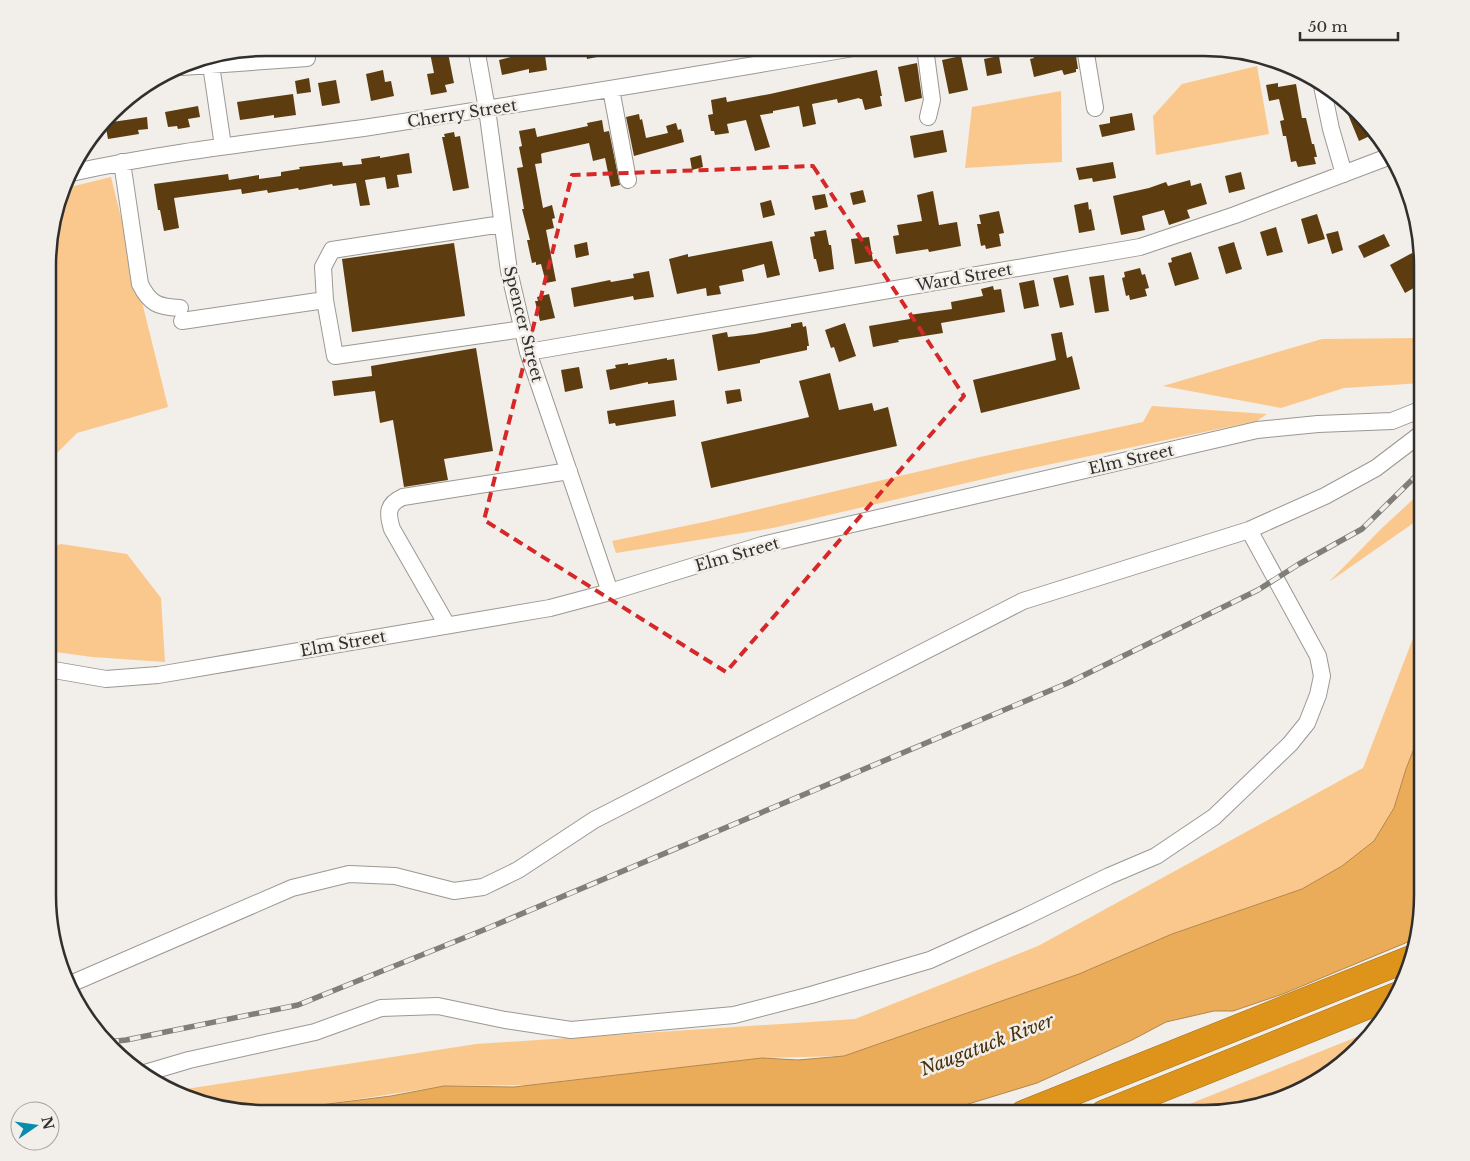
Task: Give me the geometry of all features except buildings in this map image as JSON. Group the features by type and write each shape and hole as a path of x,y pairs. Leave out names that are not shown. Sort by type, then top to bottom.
{"highway":[{"path":"1043,1105 1403,961"},
{"path":"1125,1105 1387,999"}],"street":[{"name":"Spencer Street","path":"477,56 487,109 510,271 528,352 610,592"},
{"name":"Cherry Street","path":"78,172 122,162 487,109 806,56"},
{"path":"926,56 932,100 928,116"},
{"path":"1086,56 1095,108"},
{"path":"204,65 307,58"},
{"path":"211,65 223,146"},
{"path":"610,89 628,180"},
{"path":"1324,94 1331,129 1344,174"},
{"name":"Ward Street","path":"528,352 1140,247 1236,215 1384,158"},
{"path":"122,162 140,284 149,299 155,304 181,315 325,300"},
{"path":"502,224 332,250 323,267 325,300 335,356 523,328"},
{"name":"Elm Street","path":"56,670 106,679 158,675 550,608 610,592 762,545 1257,430 1318,424 1392,421 1414,412"},
{"path":"76,983 292,888 349,874 395,876 454,891 483,887 518,870 594,820 1023,601 1249,530 1325,496 1367,472 1414,440"},
{"path":"447,625 392,529 389,520 389,508 395,500 403,497 568,471"},
{"path":"152,1071 189,1060 315,1032 381,1008 438,1006 505,1020 571,1030 734,1015 811,995 930,960 1156,856 1181,841 1214,817 1290,744 1307,723 1318,695 1322,676 1318,656 1249,530"}],"highlighted area":[{"path":"813,166 964,396 726,672 484,520 572,175"}],"shaded area":[{"path":"1257,66 1269,134 1156,155 1153,116 1182,84"},
{"path":"1061,91 1062,162 965,168 972,107"},
{"path":"111,177 168,407 77,433 56,454 56,266 60,225 72,187"},
{"path":"1414,338 1414,384 1344,388 1281,408 1163,386 1322,339"},
{"path":"1152,406 1267,414 1257,421 1018,471 773,528 616,553 612,541 709,521 980,457 1143,422"},
{"path":"1414,498 1414,523 1329,582"},
{"path":"61,544 127,554 161,598 165,662 92,657 56,652 56,546"},
{"path":"1414,636 1414,748 1394,808 1374,841 1342,866 1302,889 1172,934 1079,974 844,1056 762,1058 527,1085 444,1086 320,1105 239,1103 212,1098 186,1089 476,1044 855,1019 1038,946 1363,768"},
{"path":"1359,1036 1342,1053 1321,1069 1284,1089 1245,1101 1187,1105"}],"water":[{"name":"Naugatuck River","path":"1414,748 1414,895 1409,942 1283,994 1233,1011 1214,1011 1166,1022 1132,1040 1037,1083 965,1105 320,1105 391,1096 444,1086 514,1087 762,1058 798,1060 844,1056 1079,974 1172,934 1302,889 1342,866 1374,841 1394,808"}],"railway":[{"path":"116,1041 298,1005 481,931 1068,683 1258,590 1299,564 1362,529 1414,478"}]}
